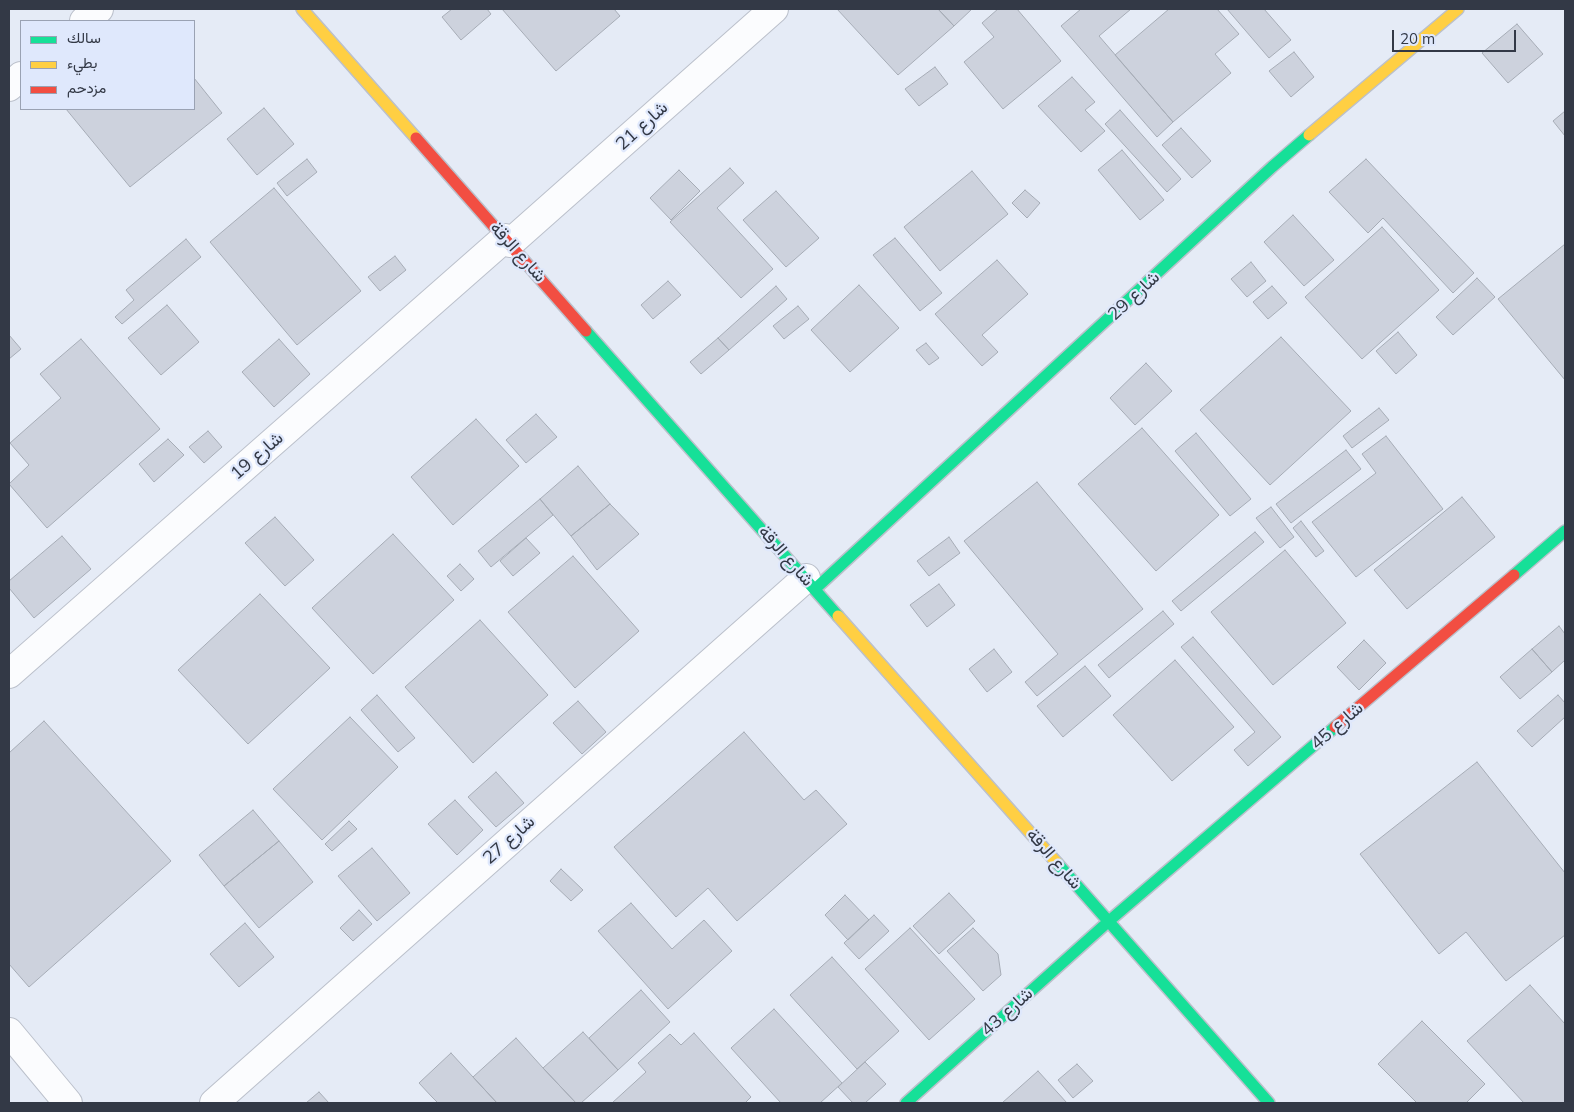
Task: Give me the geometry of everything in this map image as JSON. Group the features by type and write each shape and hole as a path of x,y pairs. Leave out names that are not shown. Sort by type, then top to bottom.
{"street":[{"path":"85,20 98,9"},
{"name":"شارع الرقة","path":"302,9 1268,1103"},
{"name":"شارع 21","path":"507,241 774,9"},
{"name":"شارع 29","path":"810,583 1272,167 1458,9"},
{"path":"9,87 20,77"},
{"name":"شارع 19","path":"9,674 507,241"},
{"name":"شارع 45","path":"1109,921 1565,531"},
{"name":"شارع 27","path":"214,1103 810,583"},
{"name":"شارع 43","path":"906,1103 1109,921"},
{"path":"9,1032 68,1103"}],"building":[{"path":"452,9 487,9 491,14 461,40 442,17"},
{"path":"502,9 614,9 620,16 556,71"},
{"path":"837,9 938,9 954,26 898,75"},
{"path":"938,9 972,9 954,26"},
{"path":"998,9 1017,9 1061,61 1003,109 964,62 994,37 982,23"},
{"path":"1081,9 1131,9 1099,36 1173,122 1157,137 1061,26"},
{"path":"1169,9 1217,9 1239,34 1215,54 1231,73 1173,122 1115,55"},
{"path":"1227,9 1264,9 1291,40 1269,58"},
{"path":"1517,24 1543,54 1508,83 1482,53"},
{"path":"1294,52 1314,77 1291,97 1269,71"},
{"path":"935,67 948,84 919,106 905,89"},
{"path":"1072,77 1095,102 1085,110 1105,131 1081,152 1038,106"},
{"path":"195,79 222,113 130,187 67,110 195,110"},
{"path":"264,108 294,144 257,175 227,139"},
{"path":"1120,110 1181,179 1167,192 1105,124"},
{"path":"1565,111 1565,136 1553,121"},
{"path":"1181,128 1211,161 1192,178 1162,145"},
{"path":"1122,150 1164,200 1140,220 1098,170"},
{"path":"307,159 317,172 287,196 277,183"},
{"path":"1366,159 1474,273 1453,293 1383,218 1368,233 1329,192"},
{"path":"730,168 744,183 717,208 773,269 741,298 670,222"},
{"path":"679,170 700,191 671,220 650,198"},
{"path":"972,171 1008,214 940,271 904,227"},
{"path":"274,188 361,291 297,345 210,242"},
{"path":"1025,190 1040,203 1027,218 1012,203"},
{"path":"776,191 819,238 786,267 743,220"},
{"path":"1293,215 1334,260 1304,286 1264,242"},
{"path":"1382,227 1439,290 1362,359 1305,297"},
{"path":"895,238 942,293 920,311 873,255"},
{"path":"186,239 201,257 122,324 115,317 134,300 126,290"},
{"path":"1565,244 1565,380 1498,299"},
{"path":"395,256 406,270 380,291 368,277"},
{"path":"997,260 1028,294 982,335 998,352 982,366 935,314"},
{"path":"1251,262 1266,281 1247,297 1231,279"},
{"path":"1477,278 1495,297 1453,335 1436,317"},
{"path":"668,281 681,295 653,319 641,305"},
{"path":"859,285 899,328 850,372 811,330"},
{"path":"776,286 787,299 729,350 718,338"},
{"path":"1272,286 1287,303 1268,319 1253,302"},
{"path":"167,305 199,342 161,375 128,338"},
{"path":"798,306 809,319 784,339 773,326"},
{"path":"1398,332 1417,355 1396,374 1376,351"},
{"path":"9,335 21,349 9,359"},
{"path":"1281,337 1351,411 1270,485 1200,410"},
{"path":"718,338 729,350 701,374 690,362"},
{"path":"81,339 160,429 47,528 9,484 29,465 10,443 61,398 40,374"},
{"path":"279,339 310,374 274,407 242,372"},
{"path":"926,343 939,358 929,365 916,350"},
{"path":"1146,363 1172,391 1135,425 1110,398"},
{"path":"1379,408 1389,420 1352,448 1343,436"},
{"path":"536,414 557,437 526,463 506,440"},
{"path":"476,419 519,466 453,525 411,477"},
{"path":"1142,428 1219,515 1156,571 1078,484"},
{"path":"208,431 222,447 204,463 189,447"},
{"path":"1196,433 1251,499 1230,516 1175,451"},
{"path":"1386,436 1443,509 1356,577 1312,522 1376,473 1362,454"},
{"path":"168,439 184,455 154,482 139,464"},
{"path":"1346,450 1361,469 1291,523 1276,504"},
{"path":"578,466 610,504 571,536 540,499"},
{"path":"1037,482 1143,609 1037,696 1025,682 1058,654 964,541"},
{"path":"1462,497 1495,537 1407,609 1374,570"},
{"path":"540,499 553,515 491,567 478,551"},
{"path":"610,504 639,534 597,570 571,536"},
{"path":"1271,507 1294,537 1280,548 1256,518"},
{"path":"275,517 314,560 285,586 245,543"},
{"path":"1301,521 1324,551 1316,557 1293,528"},
{"path":"1255,532 1264,542 1181,611 1172,601"},
{"path":"393,534 454,600 373,674 312,608"},
{"path":"62,536 91,569 34,618 9,588 9,581"},
{"path":"949,537 960,553 929,576 917,561"},
{"path":"526,538 540,553 513,576 500,561"},
{"path":"1285,550 1346,623 1273,685 1211,612"},
{"path":"573,556 639,631 575,688 508,612"},
{"path":"460,564 474,579 461,591 447,576"},
{"path":"939,584 955,605 927,627 910,605"},
{"path":"260,594 330,668 248,744 178,670"},
{"path":"1163,611 1174,624 1109,678 1098,665"},
{"path":"480,620 548,695 473,763 405,687"},
{"path":"1559,626 1565,634 1565,660 1552,672 1532,649"},
{"path":"1193,637 1281,737 1248,766 1234,750 1255,732 1181,647"},
{"path":"1364,640 1386,663 1359,690 1337,667"},
{"path":"994,649 1012,672 987,692 969,669"},
{"path":"1532,649 1552,672 1520,699 1500,677"},
{"path":"1175,660 1234,727 1172,781 1113,715"},
{"path":"1085,666 1111,696 1063,737 1037,706"},
{"path":"377,695 415,738 398,752 361,710"},
{"path":"1558,695 1565,703 1565,717 1532,747 1517,731"},
{"path":"578,701 606,732 582,754 553,723"},
{"path":"350,717 398,767 322,840 273,789"},
{"path":"44,721 171,861 29,987 9,964 9,753"},
{"path":"744,732 804,800 816,790 847,824 737,921 708,888 676,917 614,847"},
{"path":"1477,762 1565,873 1565,935 1506,981 1466,932 1439,954 1360,854"},
{"path":"496,772 524,803 496,827 468,797"},
{"path":"455,800 483,830 457,855 428,824"},
{"path":"253,810 279,841 224,886 199,855"},
{"path":"349,821 357,829 332,851 325,844"},
{"path":"279,841 313,882 259,928 224,886"},
{"path":"372,848 410,893 377,921 338,876"},
{"path":"561,869 583,890 571,901 550,881"},
{"path":"949,893 975,921 939,954 913,926"},
{"path":"845,895 869,920 848,940 825,915"},
{"path":"631,903 672,949 704,920 732,951 668,1009 598,931"},
{"path":"359,910 372,924 353,941 340,928"},
{"path":"874,915 889,931 859,959 844,943"},
{"path":"245,923 274,957 239,987 210,954"},
{"path":"910,928 975,999 929,1040 865,969"},
{"path":"973,928 998,954 1001,975 983,991 947,951"},
{"path":"832,957 899,1031 857,1069 790,995"},
{"path":"1530,985 1565,1024 1565,1103 1524,1103 1467,1041"},
{"path":"641,990 670,1022 618,1070 589,1038"},
{"path":"774,1009 842,1083 820,1103 781,1103 731,1048"},
{"path":"1422,1021 1485,1084 1466,1103 1417,1103 1378,1064"},
{"path":"583,1032 618,1070 581,1103 576,1103 543,1068"},
{"path":"694,1033 751,1097 745,1103 612,1103 646,1072 638,1063 670,1034 681,1045"},
{"path":"516,1038 576,1103 497,1103 473,1077"},
{"path":"451,1053 497,1103 438,1103 419,1083"},
{"path":"865,1062 886,1084 865,1103 853,1103 838,1087"},
{"path":"1077,1064 1093,1081 1073,1098 1058,1080"},
{"path":"1038,1071 1067,1103 1002,1103"},
{"path":"319,1092 329,1103 306,1103"}],"traffic: fast":[{"path":"815,589 1309,135"},
{"path":"586,331 838,616"},
{"path":"1514,575 1565,531"},
{"path":"906,1103 1109,921 1335,727"},
{"path":"1057,863 1269,1103"}],"traffic: slow":[{"path":"302,9 416,138"},
{"path":"1309,135 1458,9"},
{"path":"838,616 1057,863"}],"traffic: jam":[{"path":"416,138 586,331"},
{"path":"1335,727 1514,575"}]}
